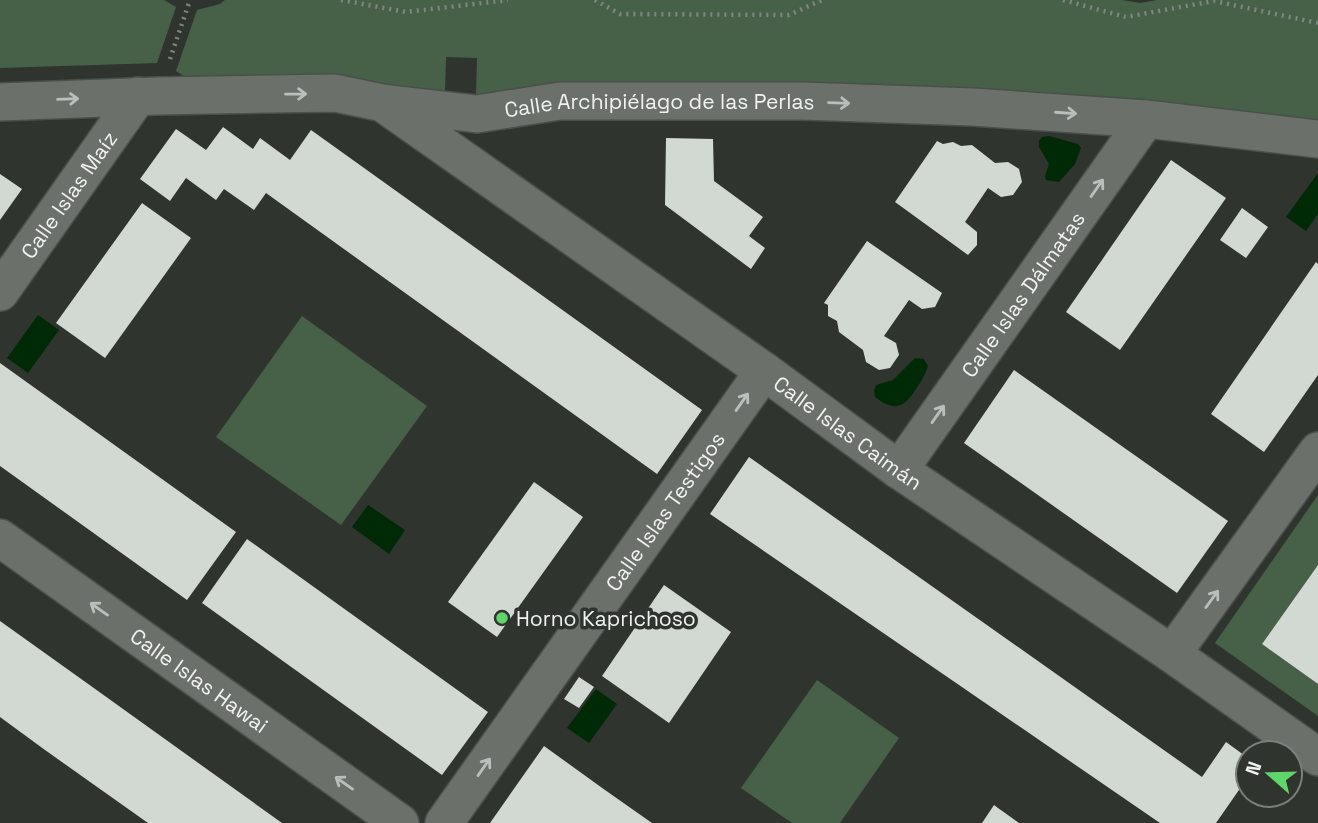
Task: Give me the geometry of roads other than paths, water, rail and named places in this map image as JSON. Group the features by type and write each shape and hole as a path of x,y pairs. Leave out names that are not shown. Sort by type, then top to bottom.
{"street":[{"name":"Calle Archipiélago de las Perlas","path":"0,102 335,93 383,103 477,114 559,101 803,102 973,107 1146,118 1318,139"},
{"name":"Calle Islas Maíz","path":"0,292 148,96"},
{"name":"Calle Islas Caimán","path":"383,103 764,371 899,470 1172,654 1318,757"},
{"name":"Calle Islas Dálmatas","path":"899,470 1146,118"},
{"name":"Calle Islas Testigos","path":"444,823 764,371"},
{"path":"1172,654 1318,451"},
{"name":"Calle Islas Hawai","path":"0,538 400,823"}],"place":[{"name":"Horno Kaprichoso","path":"502,618"}]}
